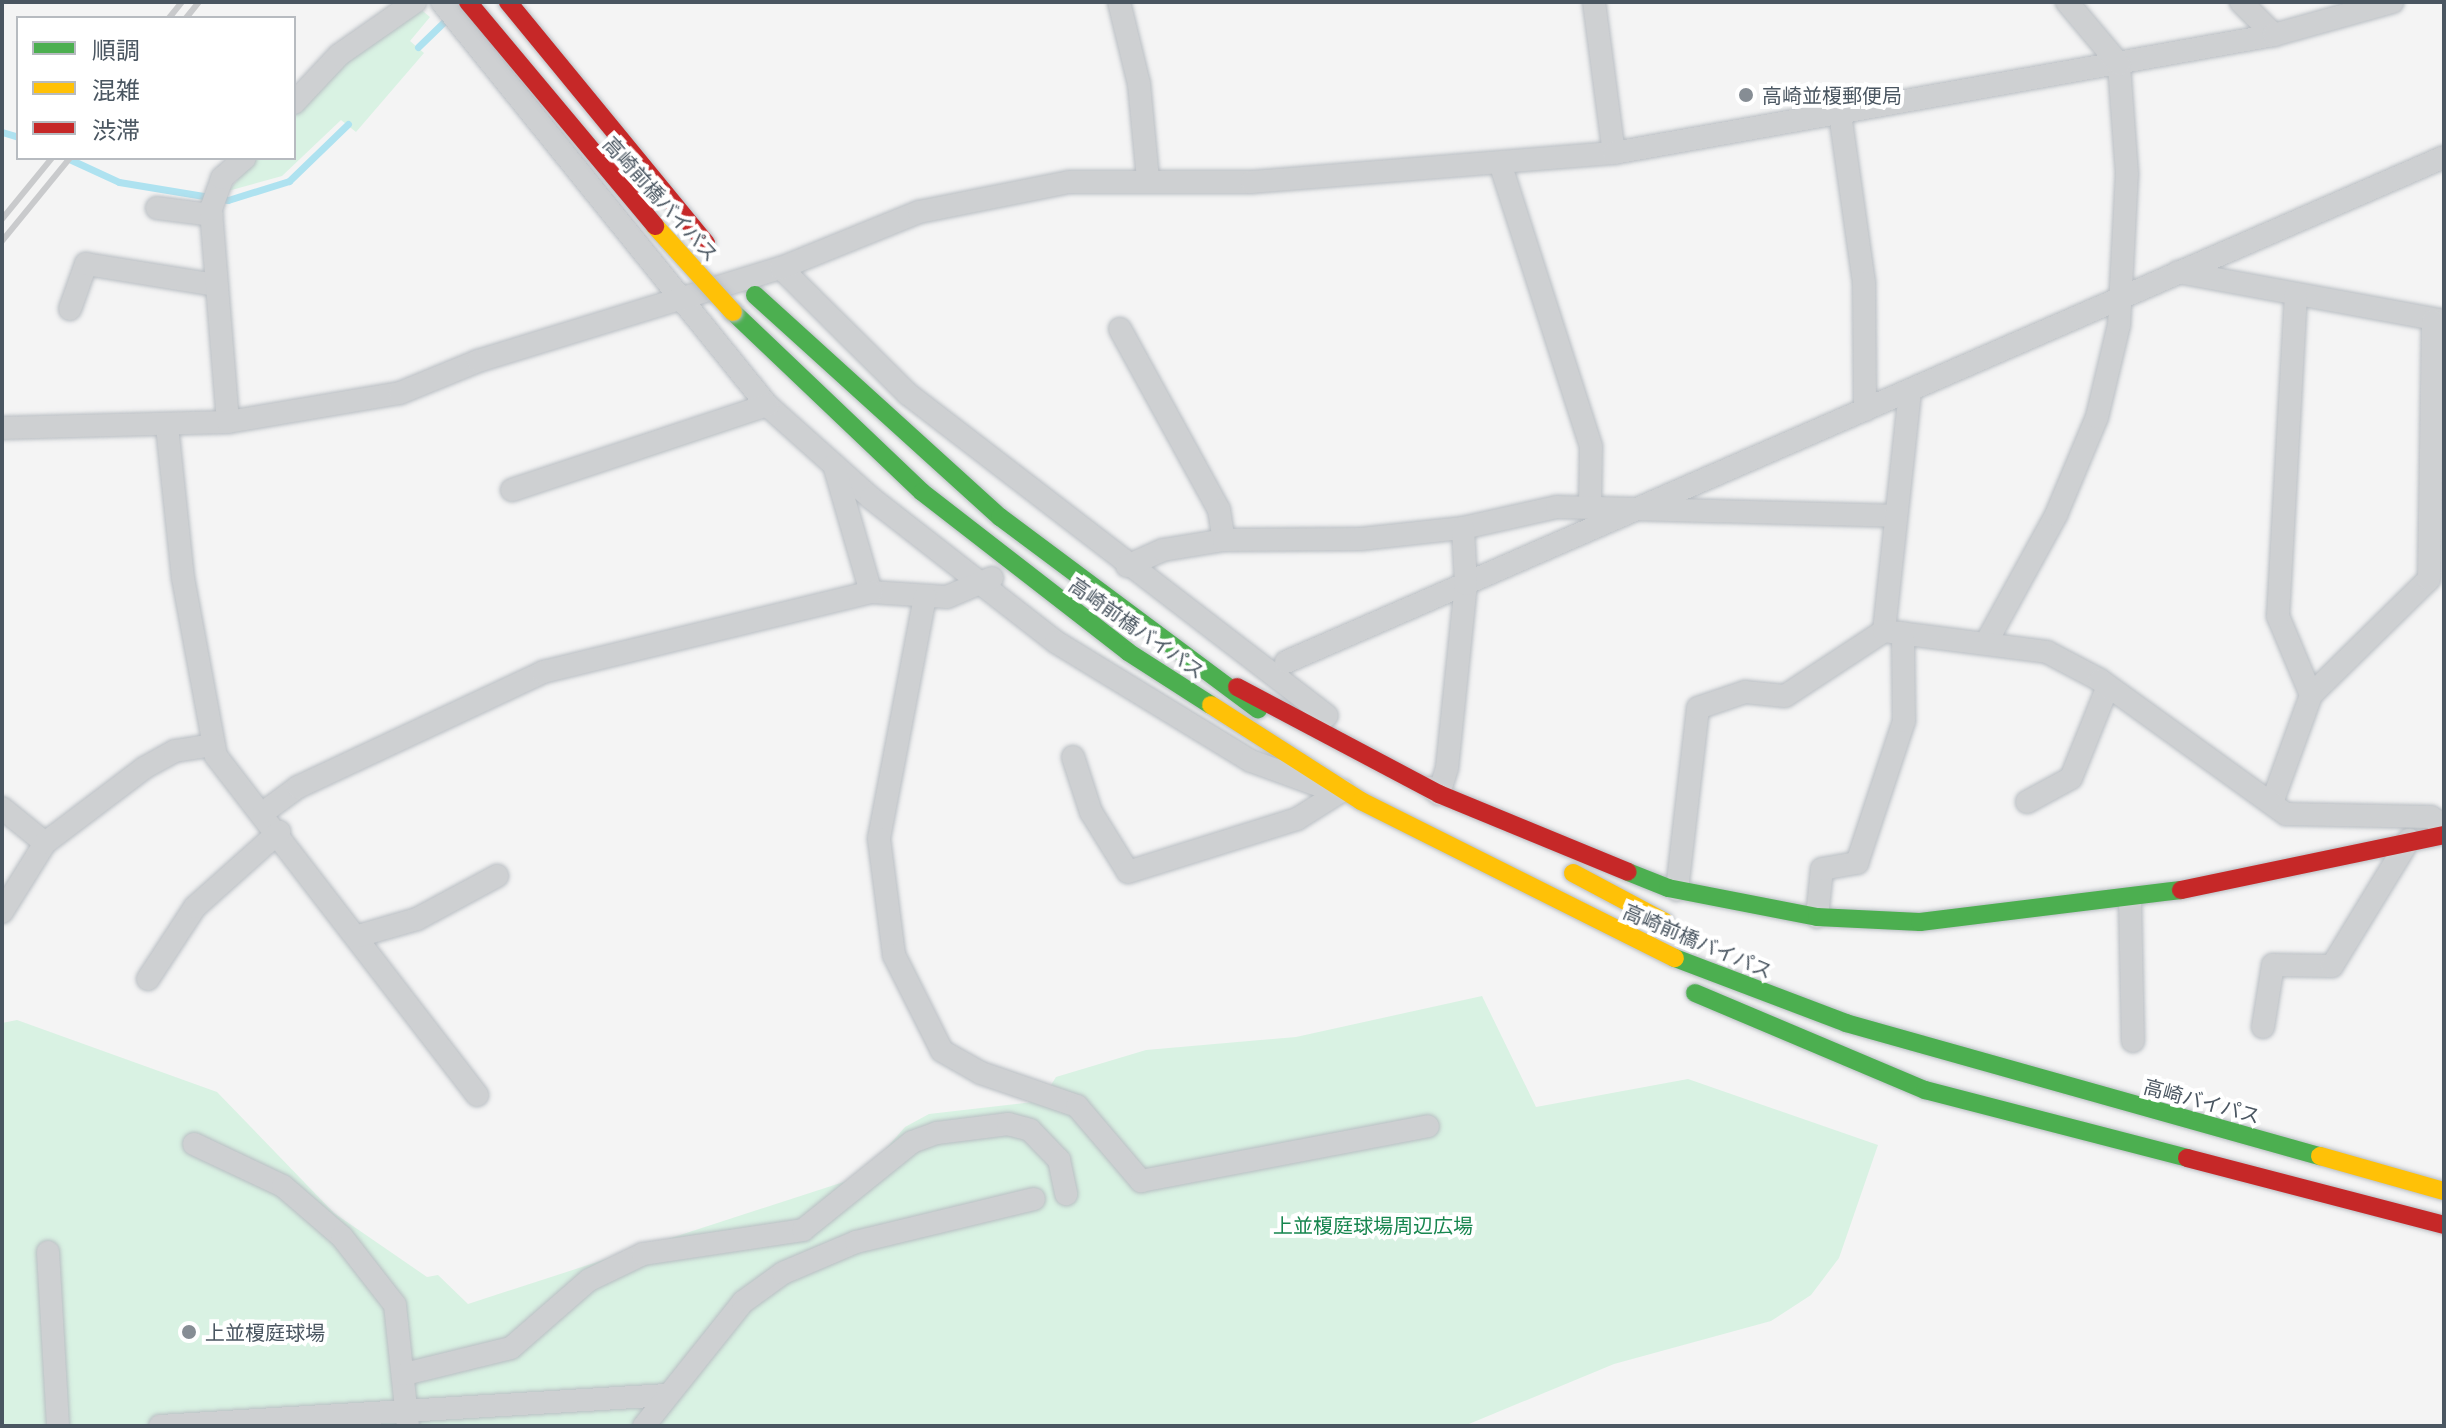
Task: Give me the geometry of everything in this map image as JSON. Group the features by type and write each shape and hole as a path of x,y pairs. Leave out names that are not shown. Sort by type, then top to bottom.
{"highway":[{"name":"高崎前橋バイパス","path":"468,2 600,166 733,312 922,492 1060,602 1343,790 1541,895 1759,992 1948,1054"},
{"name":"高崎前橋バイパス","path":"508,2 755,295 1000,517 1209,671 1397,795 1574,887 1672,925 1439,794"},
{"path":"1209,671 1439,794 1677,890 1817,917 1920,922 2130,901 2410,839 2444,835"},
{"path":"1541,895 1591,936 1650,970"},
{"path":"1676,983 1925,1090 2441,1226"},
{"name":"高崎バイパス","path":"2015,1048 2444,1169"},
{"name":"高崎バイパス","path":"1948,1054 2444,1191"}],"street":[{"path":"296,101 339,55 415,2"},
{"path":"442,2 767,405 834,464 989,580 1056,642 1205,736 1292,780 1343,790"},
{"path":"1594,2 1614,153"},
{"path":"1986,643 2056,515 2097,417 2121,296 2127,174 2119,64 2067,2"},
{"path":"2241,2 2274,35"},
{"path":"2,428 228,422 400,393 478,361 781,268 919,212 1069,182 1148,179 1252,182 1614,153 2274,35 2392,2"},
{"path":"1122,3 1139,84 1148,179"},
{"path":"1840,114 1864,283 1865,410"},
{"path":"1286,662 2444,157"},
{"path":"228,422 216,285 213,204 244,160"},
{"path":"1500,163 1591,447 1590,507"},
{"path":"157,208 213,204"},
{"path":"70,309 86,264 216,285"},
{"path":"781,268 908,394 1043,517 1127,566 1439,794 1466,584 1463,528"},
{"path":"2178,272 2438,321 2429,579 2311,695 2273,800"},
{"path":"2296,295 2278,616 2311,695"},
{"path":"1120,329 1219,510 1224,540"},
{"path":"1817,917 1822,869 1857,863 1904,721 1893,632 1892,516 1910,390"},
{"path":"512,490 767,405"},
{"path":"167,426 183,578 214,745 226,778 264,812 477,1095"},
{"path":"834,464 871,592"},
{"path":"1127,566 1163,550 1224,540 1463,528 1557,507 1892,516"},
{"path":"264,812 298,787 543,672 871,592 925,597 989,580"},
{"path":"925,597 879,839 894,955 942,1051 981,1073 1077,1106 1141,1181 1428,1126"},
{"path":"1677,890 1698,708 1745,692 1785,696 1893,632 2047,652 2108,686 2273,800 2286,814 2431,817 2444,826"},
{"path":"2027,802 2071,778 2108,686"},
{"path":"2,912 45,843 144,768 175,751 214,745"},
{"path":"1073,757 1091,812 1128,872 1297,819 1343,790"},
{"path":"2,808 45,843"},
{"path":"148,979 195,907 279,832"},
{"path":"2263,1027 2276,962 2332,966 2410,839"},
{"path":"358,936 417,919 497,876"},
{"path":"2130,901 2133,1041"},
{"path":"405,1374 511,1348 589,1280 643,1254 803,1230 912,1142 937,1133 1008,1124 1030,1130 1059,1160 1066,1194"},
{"path":"194,1144 283,1186 342,1237 395,1305 405,1374 407,1418"},
{"path":"644,1426 743,1302 823,1252 1034,1199"},
{"path":"48,1252 58,1426"},
{"path":"160,1426 407,1418 667,1395"}],"green space":[{"path":"418,7 430,17 410,41 424,53 356,132 341,120 282,176 228,191 254,160 296,160 296,113 335,69"},
{"name":"上並榎庭球場周辺広場","path":"1482,996 1536,1107 1688,1079 1878,1145 1839,1258 1811,1295 1771,1321 1614,1364 1464,1426 2,1426 2,1023 17,1020 217,1092 334,1213 427,1277 438,1275 468,1304 862,1176 905,1127 929,1114 1041,1101 1056,1077 1146,1050 1296,1037"}],"waterway":[{"path":"418,47 451,15"},
{"path":"71,160 119,182 228,200 289,181 348,124"},
{"path":"2,132 16,136"}],"railway":[{"path":"171,16 182,2"},
{"path":"188,16 199,2"},
{"path":"2,219 50,160"},
{"path":"2,241 68,160"}],"traffic: fast":[{"path":"755,295 1000,517 1258,709"},
{"path":"733,312 922,492 1128,652 1211,705"},
{"path":"1628,872 1668,888 1817,917 1920,922 2181,890"},
{"path":"1675,958 1846,1023 2320,1156"},
{"path":"1695,993 1925,1090 2187,1158"}],"traffic: slow":[{"path":"655,226 733,312"},
{"path":"1211,705 1361,801 1675,958"},
{"path":"1573,873 1665,922"},
{"path":"2320,1156 2444,1191"}],"traffic: jam":[{"path":"468,2 655,226"},
{"path":"508,2 706,243"},
{"path":"1237,687 1439,794 1628,872"},
{"path":"2181,890 2444,835"},
{"path":"2187,1158 2444,1225"}],"place":[{"name":"高崎並榎郵便局","path":"1746,95"},
{"name":"上並榎庭球場","path":"189,1332"}]}
